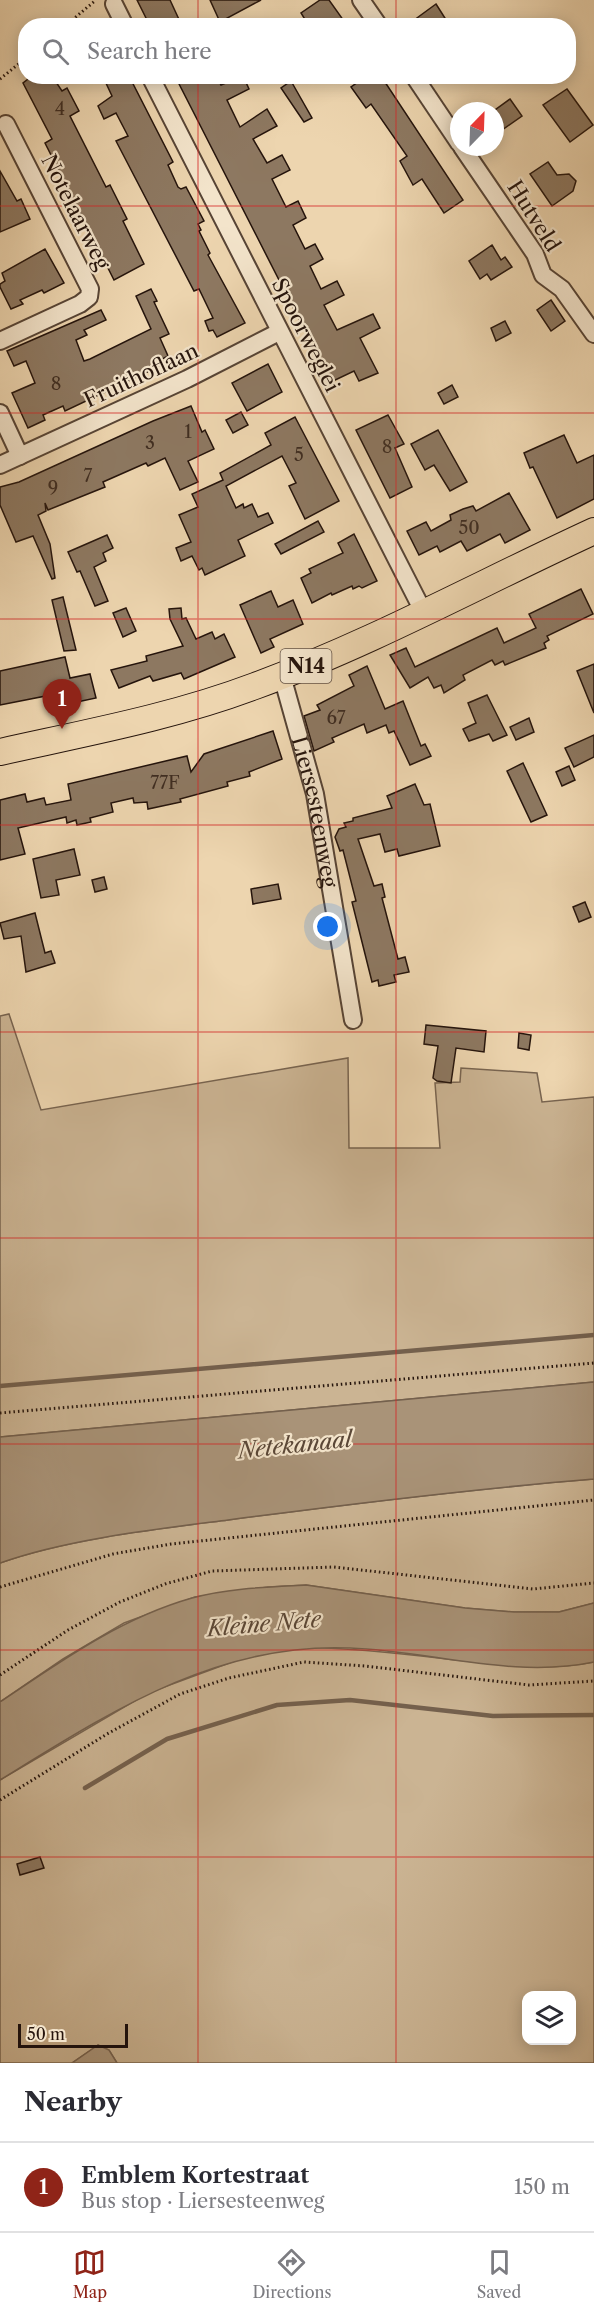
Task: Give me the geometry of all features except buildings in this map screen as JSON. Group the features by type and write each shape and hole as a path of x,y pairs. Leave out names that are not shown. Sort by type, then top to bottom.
{"main road":[{"name":"N14","path":"0,752 118,718 185,709 282,676 592,538"}],"street":[{"path":"361,0 373,18"},
{"path":"114,4 121,18"},
{"name":"Spoorweglei","path":"154,84 424,613"},
{"path":"419,84 450,130"},
{"name":"Notelaarweg","path":"0,341 80,304 89,297 90,289 6,124"},
{"name":"Hutveld","path":"468,156 535,254 543,275 562,289 594,334"},
{"name":"Fruithoflaan","path":"0,465 187,379 279,332"},
{"path":"0,413 20,456"},
{"name":"Liersesteenweg","path":"282,676 315,794 352,1020"}],"path":[{"path":"75,18 96,0"},
{"path":"0,79 18,64"},
{"path":"0,1413 594,1363"},
{"path":"0,1587 113,1554 171,1544 594,1500"},
{"path":"0,1675 68,1630 120,1602 165,1584 212,1571 334,1567 466,1584 533,1589 594,1583"},
{"path":"0,1800 107,1734 180,1694 229,1678 304,1662 364,1666 529,1685 594,1681"}],"shaded area":[{"path":"9,1014 41,1110 348,1058 349,1148 440,1148 435,1083 460,1082 461,1068 537,1073 542,1102 594,1097 594,1382 0,1437 0,1016"},
{"path":"594,1479 594,1603 559,1612 514,1612 465,1608 306,1585 268,1587 195,1597 124,1623 63,1659 0,1702 0,1563 54,1547 142,1531 411,1497"},
{"path":"300,1647 374,1651 539,1667 594,1662 594,2063 117,2063 109,2050 98,2045 72,2063 0,2063 0,1780 148,1693 240,1659"}],"water":[{"name":"Netekanaal","path":"594,1382 594,1479 411,1497 142,1531 54,1547 0,1563 0,1437"},
{"name":"Kleine Nete","path":"306,1585 465,1608 514,1612 559,1612 594,1603 594,1662 564,1666 503,1666 350,1648 301,1649 254,1657 209,1669 123,1707 0,1780 0,1702 69,1656 141,1617 192,1598 234,1590"},
{"path":"98,2045 109,2050 117,2063 72,2063"}],"waterway":[{"path":"0,1386 594,1335"},
{"path":"85,1788 167,1739 277,1705 350,1700 493,1716 594,1715"}],"place":[{"name":"Emblem Kortestraat","path":"62,729"}]}
